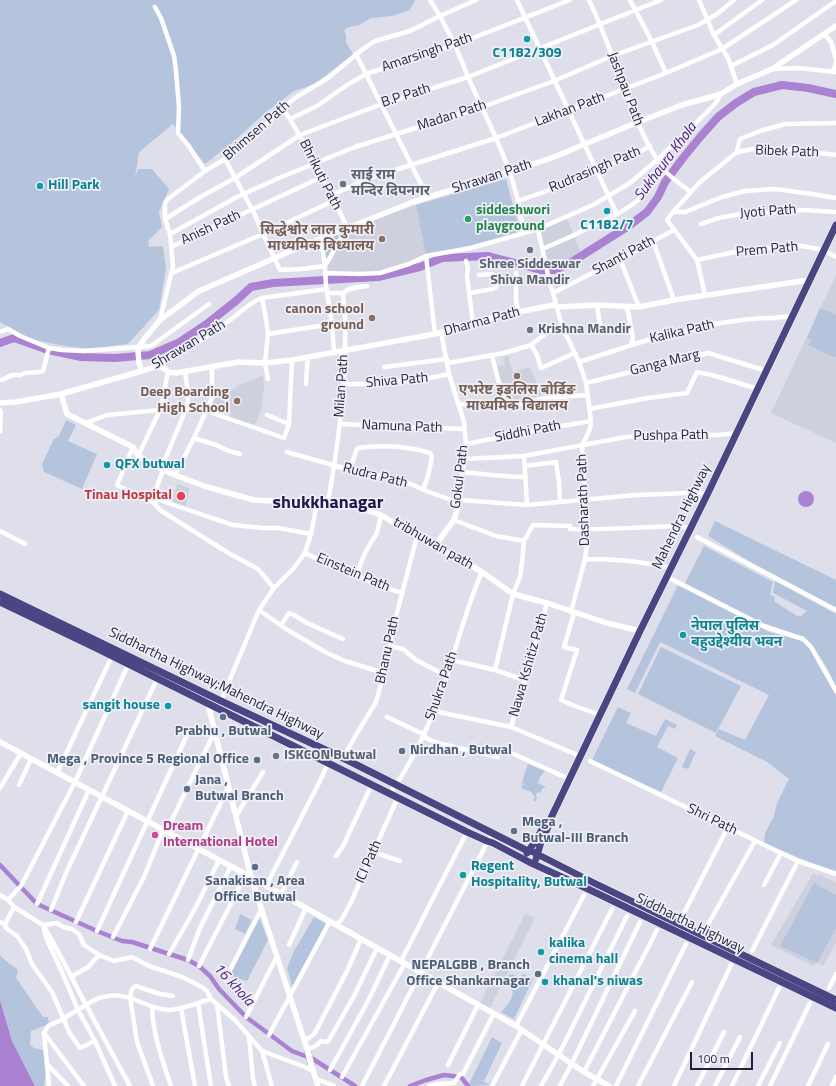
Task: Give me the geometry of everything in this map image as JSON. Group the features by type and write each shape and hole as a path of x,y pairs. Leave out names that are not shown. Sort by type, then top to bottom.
{"highway":[{"name":"Mahendra Highway","path":"532,863 536,859 550,820 580,756 708,494 836,225"},
{"name":"Siddhartha Highway;Mahendra Highway","path":"0,594 220,701 343,758 529,851"},
{"path":"0,602 208,704"},
{"name":"Siddhartha Highway;Mahendra Highway","path":"208,704 532,863"},
{"name":"Mahendra Highway","path":"525,859 545,825 550,820"},
{"name":"Siddhartha Highway","path":"529,851 836,1000"},
{"name":"Siddhartha Highway","path":"532,863 836,1008"}],"main road":[{"path":"308,1051 311,1064"}],"street":[{"path":"430,0 455,45 510,172 518,201 524,233"},
{"name":"Bhimsen Path","path":"160,320 173,266 170,234 165,220 165,203 168,199 255,136 282,108 298,96 328,78 356,54 375,41 410,31 476,0"},
{"path":"517,0 617,214"},
{"name":"Amarsingh Path","path":"290,119 317,106 366,74 455,45 570,0"},
{"name":"Jashpau Path","path":"589,0 601,24 624,89 638,122 657,160 673,178 691,192"},
{"path":"630,0 666,73"},
{"name":"B.P Path","path":"165,220 202,196 235,178 300,135 382,104 468,77 661,0"},
{"path":"699,0 714,35 728,58 737,84"},
{"name":"Madan Path","path":"170,234 243,194 355,147 482,107 554,81 612,56 698,25 717,14 734,0"},
{"path":"714,35 762,0"},
{"name":"Lakhan Path","path":"332,195 367,179 496,138 666,73 722,49 796,0"},
{"path":"731,66 773,45 836,1"},
{"path":"155,7 161,18 174,56 179,107 178,133 188,145 205,171"},
{"name":"Shrawan Path","path":"138,349 160,320 199,291 321,238 414,202 554,157 682,105 721,94 737,84 772,68 836,26"},
{"path":"824,34 831,42 836,59"},
{"path":"356,54 428,198"},
{"path":"772,68 798,68 835,72 836,62"},
{"path":"325,274 359,274 380,272 538,229 593,205 630,183 657,160 715,104 721,94"},
{"name":"Bhrikuti Path","path":"282,108 300,135 316,164 335,200 347,228"},
{"path":"705,295 697,260 667,220 673,212 699,183 737,152 740,139 760,131 785,124 836,123"},
{"name":"Rudrasingh Path","path":"518,201 558,187 634,155 650,146"},
{"name":"Bibek Path","path":"737,152 753,149 770,149 836,155"},
{"path":"225,159 252,209 280,270 325,266"},
{"path":"542,248 570,237 627,208 643,196 650,186 667,172"},
{"name":"Anish Path","path":"171,247 322,177"},
{"path":"673,212 685,212 722,197 746,191 775,189 836,198"},
{"path":"172,273 263,234 335,200"},
{"name":"Jyoti Path","path":"701,224 719,218 745,213 804,210 836,212"},
{"path":"325,266 347,228"},
{"name":"Dasharath Path","path":"538,229 548,275 562,326 579,362 586,383 591,421 590,429 582,446 587,543 585,559 564,647 577,650 561,700 600,715"},
{"name":"Shanti Path","path":"553,292 674,230"},
{"path":"321,238 334,352"},
{"path":"653,241 674,300"},
{"name":"Prem Path","path":"697,260 739,251 796,245 824,250 836,257"},
{"name":"Gokul Path","path":"427,258 438,333 464,422 466,444 460,500 454,520 434,547"},
{"path":"620,259 639,307"},
{"path":"466,261 468,268 467,277 472,323"},
{"path":"516,272 516,299 518,312"},
{"path":"469,293 493,289 496,287 496,277 494,275 491,273 479,275"},
{"name":"Dharma Path","path":"157,366 164,368 168,372 176,373 238,362 266,363 292,360 438,333 472,323 554,305 557,308 597,305 639,307 705,295 809,280"},
{"path":"344,293 355,287 367,286"},
{"name":"Shrawan Path","path":"0,403 16,402 61,394 142,372 157,366 199,342 228,322 254,301 262,298 327,289 344,293"},
{"name":"Milan Path","path":"328,502 335,466 344,384 344,293"},
{"path":"262,298 268,334 266,363 268,378"},
{"path":"0,332 8,329 20,336 49,348 84,351 138,349 151,346 209,304"},
{"path":"597,305 601,332"},
{"path":"625,306 628,311 633,338 631,345"},
{"name":"Kalika Path","path":"579,362 657,337 658,339 679,334 679,332 700,329 700,326 764,318 786,316 792,317"},
{"path":"268,334 332,324"},
{"path":"384,367 492,356 530,345 545,334 562,326"},
{"path":"530,345 537,355 541,368 575,353"},
{"path":"0,380 12,375 43,371 49,348"},
{"path":"138,349 139,363 142,372"},
{"name":"Ganga Marg","path":"586,383 708,353 767,370"},
{"path":"492,356 504,402 508,405 512,406 545,398 587,395"},
{"path":"306,384 308,357"},
{"path":"187,408 207,411 284,438 289,424 292,360"},
{"path":"175,476 212,398 212,367"},
{"path":"138,456 160,410 168,372"},
{"path":"186,372 188,392 187,408 162,469 155,501 160,510 230,554 258,568 274,588"},
{"path":"590,408 688,393 697,372 758,389"},
{"name":"Shiva Path","path":"344,384 415,381 449,374"},
{"path":"61,394 67,414 133,447 138,456"},
{"path":"458,404 493,405 504,402"},
{"path":"0,410 0,432"},
{"path":"86,423 107,415 160,410"},
{"path":"267,415 289,424"},
{"name":"Siddhi Path","path":"466,444 591,421"},
{"name":"Namuna Path","path":"340,424 464,429"},
{"name":"Pushpa Path","path":"465,459 524,456 626,437 660,434 718,435 737,433"},
{"path":"194,438 240,454"},
{"path":"133,447 117,485 142,498 233,525 282,528 311,534"},
{"path":"350,470 358,448 407,448 430,453 432,462 423,490"},
{"name":"Rudra Path","path":"287,452 350,470 399,479 423,490 454,501 460,500 528,505 585,499 689,493 708,494"},
{"name":"tribhuwan path","path":"138,456 175,476 207,487 254,500 317,503 328,502 354,506 381,515 434,547 458,558 482,572 513,594 547,603 607,623 640,631"},
{"path":"524,456 528,505"},
{"path":"525,466 556,462 560,502"},
{"path":"462,472 506,477 526,477"},
{"path":"218,708 259,610 274,588 294,569 305,552 311,534 317,503"},
{"path":"356,576 364,555 377,533 381,515"},
{"path":"454,520 496,536 524,541"},
{"path":"495,670 513,594 520,577 524,541 533,525 570,526 570,529 668,526 687,527 691,529"},
{"path":"0,530 25,544"},
{"name":"Bhanu Path","path":"343,758 376,702 384,673 392,632 417,536"},
{"path":"697,537 836,610"},
{"name":"Einstein Path","path":"305,552 356,576 402,593"},
{"path":"585,559 636,561 666,566 671,569"},
{"name":"Shukra Path","path":"390,793 425,736 447,676 468,607 482,572"},
{"path":"667,577 763,626 803,639 811,647 836,691"},
{"name":"Nawa Kshitiz Path","path":"511,727 547,603"},
{"path":"259,610 281,625 327,652 345,661 384,673"},
{"path":"281,625 289,613 342,639"},
{"path":"390,646 403,649 416,660 447,676"},
{"path":"56,773 112,656"},
{"path":"452,660 495,670 524,680"},
{"path":"8,900 21,886 75,782 128,665"},
{"path":"51,910 66,873 157,679"},
{"path":"210,696 208,704 252,877 308,1051 321,1041 327,1042 329,1040 354,996 377,948"},
{"path":"434,711 511,727 580,756"},
{"path":"387,717 437,743 498,757"},
{"path":"113,937 215,731"},
{"path":"97,931 187,735"},
{"path":"0,742 252,877 438,983 494,1013 522,1029 584,1072 610,1086"},
{"path":"507,751 570,779"},
{"path":"0,788 21,754"},
{"path":"19,785 31,759"},
{"name":"Shri Path","path":"590,761 798,861 836,874"},
{"path":"266,886 328,763"},
{"path":"236,816 263,772"},
{"path":"336,856 343,846 372,784"},
{"path":"150,949 229,786"},
{"path":"37,904 89,790"},
{"name":"ICI Path","path":"336,925 342,919 351,902 398,797"},
{"path":"76,922 128,811"},
{"path":"682,917 728,827"},
{"path":"342,1077 403,962 467,832"},
{"path":"362,1086 492,833"},
{"path":"706,928 755,841"},
{"path":"373,852 400,861"},
{"path":"764,885 781,853"},
{"path":"169,954 196,907 219,860"},
{"path":"752,950 798,861"},
{"path":"281,894 297,862"},
{"path":"188,960 200,928 231,866"},
{"path":"199,966 242,882"},
{"path":"0,895 8,900 14,907 43,925 130,1086"},
{"path":"516,1026 584,895"},
{"path":"14,907 2,923 17,936 26,949 32,964 52,992 69,1032 80,1048 95,1041"},
{"path":"225,980 262,908"},
{"path":"289,945 306,908"},
{"path":"522,1086 612,909"},
{"path":"541,1086 559,1054 627,916"},
{"path":"269,1035 330,921"},
{"path":"560,1086 640,922"},
{"path":"43,925 57,923 72,929 79,934 84,945 99,955 114,961 132,957 149,966 182,977 202,987 207,991 211,999 235,1020 262,1051 272,1086"},
{"path":"43,925 46,938 78,1010 95,1041 115,1086"},
{"path":"584,1072 656,930"},
{"path":"305,1041 314,1034 317,1029 348,969 361,939"},
{"path":"616,1086 686,944"},
{"path":"71,977 88,967 99,955"},
{"path":"330,1070 368,1001 390,955"},
{"path":"246,1017 277,956"},
{"path":"674,1086 731,965"},
{"path":"829,988 836,974"},
{"path":"638,1086 692,982"},
{"path":"384,1086 438,983"},
{"path":"153,1086 137,1042 130,997 132,989 136,986 160,994 173,996"},
{"path":"732,1086 779,988"},
{"path":"48,1086 48,1065 44,1033 48,1026 60,1020 64,1020 66,1017 86,1005 102,997 120,995 130,997 152,1007 169,1010 211,999"},
{"path":"198,1003 211,1086"},
{"path":"770,1086 810,1003"},
{"path":"217,1004 226,1077 229,1086"},
{"path":"448,1065 478,1005"},
{"path":"152,1007 153,1021 159,1051 171,1086"},
{"path":"181,1008 195,1086"},
{"path":"593,1086 635,1011"},
{"path":"429,1086 454,1083 460,1074 463,1074 494,1013"},
{"path":"492,1086 522,1029"},
{"path":"697,1086 724,1032"},
{"path":"44,1033 84,1086"},
{"path":"249,1036 254,1086"},
{"path":"715,1086 740,1037"},
{"path":"758,1086 780,1043"},
{"path":"808,1086 828,1044"},
{"path":"262,1051 305,1067 313,1072"},
{"path":"311,1064 318,1086"},
{"path":"48,1065 68,1086"},
{"path":"832,1086 836,1077"},
{"path":"316,1079 334,1086"}],"shaded area":[{"path":"0,0 415,0 410,10 392,16 371,18 359,25 346,28 344,31 346,35 346,42 353,54 315,84 294,91 266,112 233,142 205,164 173,124 139,152 135,178 138,169 152,169 169,189 159,212 162,227 148,241 149,247 163,246 166,269 159,310 128,344 88,349 30,339 0,322"},
{"name":"siddeshwori playground","path":"506,179 520,232 502,238 426,256 416,205"},
{"name":"सिद्धेश्वोर लाल कुमारी माध्यमिक विध्यालय","path":"416,205 426,256 380,273 325,273 325,267 347,228"},
{"path":"566,217 582,255 567,265 553,270 547,270 538,229"},
{"path":"347,228 325,267 321,238"},
{"path":"836,275 836,443 771,413"},
{"path":"820,308 836,315 836,357 808,345 811,340 807,338"},
{"name":"एभरेष्ट इङ्लिस बोर्डिङ माध्यमिक विद्यालय","path":"508,356 512,372 530,367 542,395 511,404 507,402 496,367 503,365 504,367 503,357"},
{"name":"Deep Boarding High School","path":"263,375 264,385 262,408 254,427 229,417 231,412 209,405 212,395 224,395 238,386"},
{"path":"66,420 76,425 68,441 97,454 82,489 44,472 42,464 54,439 59,436"},
{"name":"Tinau Hospital","path":"177,484 190,488 185,507 172,504"},
{"path":"806,491 813,496 814,499 809,506 806,507 799,502 798,499 803,492"},
{"path":"715,521 836,580 836,608 749,561 708,536"},
{"path":"704,546 773,582 770,595 774,596 775,602 797,616 801,616 807,611 773,593 775,581 836,614 836,686 826,666 812,645 804,637 763,623 685,583"},
{"path":"678,585 769,632 801,640 810,648 821,667 836,696 836,871 809,862 764,843 765,833 774,816 777,803 789,779 767,762 715,736 719,729 745,740 769,695 660,642 635,693 627,689"},
{"path":"661,647 741,686 716,733 638,694"},
{"path":"618,707 631,713 626,723 656,736 665,719 677,725 675,729 668,726 657,747 678,758 661,792 592,760"},
{"path":"690,749 696,752 688,769 682,767"},
{"path":"528,764 545,771 540,777 538,783 546,787 543,788 540,793 537,792 535,802 533,800 535,797 531,792 521,788 522,785 525,784 522,784"},
{"path":"813,873 818,876 819,874 836,883 836,943 823,966 817,963 813,966 771,945"},
{"path":"814,883 836,895 836,928 817,963 780,946"},
{"path":"240,914 252,920 245,934 235,929"},
{"path":"525,914 535,918 489,1010 479,1005"},
{"path":"259,917 268,940 247,981 229,975"},
{"path":"314,917 326,924 292,987 287,968 294,951"},
{"path":"0,955 18,970 16,978 43,1017 48,1017 49,1024 31,1031 30,1045 34,1048 43,1050 46,1070 44,1086 35,1086 12,1041 0,1000"},
{"path":"509,974 521,978 523,974 533,979 514,1019 501,1012 512,998 513,991 507,985"},
{"path":"0,1000 12,1041 35,1086 0,1086"},
{"path":"492,1037 502,1043 484,1081 478,1079 490,1085 470,1086 469,1084"}],"waterway":[{"name":"Sukhaura Khola","path":"0,343 14,338 48,350 81,357 115,358 150,355 178,343 208,323 251,287 273,283 378,277 420,267 442,258 488,256 540,270 554,270 567,265 630,225 647,212 658,197 665,182 683,158 718,117 736,103 754,92 782,85 808,88 836,94"},
{"name":"16 khola","path":"0,865 37,904 122,941 132,942 188,960 199,966 210,976 219,989 246,1017 292,1051 313,1059 355,1086"},
{"name":"16 khola","path":"410,1086 444,1075 461,1077 468,1086"}],"place":[{"name":"C1182/309","path":"527,39"},
{"name":"साई राम मन्दिर दिपनगर","path":"343,184"},
{"name":"Hill Park","path":"40,186"},
{"name":"C1182/7","path":"607,211"},
{"name":"siddeshwori playground","path":"468,219"},
{"name":"सिद्धेश्वोर लाल कुमारी माध्यमिक विध्यालय","path":"382,239"},
{"name":"Shree Siddeswar Shiva Mandir","path":"530,250"},
{"name":"canon school ground","path":"372,318"},
{"name":"Krishna Mandir","path":"530,330"},
{"name":"एभरेष्ट इङ्लिस बोर्डिङ माध्यमिक विद्यालय","path":"517,376"},
{"name":"Deep Boarding High School","path":"237,401"},
{"name":"QFX butwal","path":"107,465"},
{"name":"Tinau Hospital","path":"181,496"},
{"name":"नेपाल पुलिस बहुउद्देश्यीय भवन","path":"683,635"},
{"name":"sangit house","path":"168,706"},
{"name":"Prabhu , Butwal","path":"223,717"},
{"name":"Nirdhan , Butwal","path":"402,751"},
{"name":"ISKCON Butwal","path":"276,756"},
{"name":"Mega , Province 5 Regional Office","path":"257,760"},
{"name":"Jana , Butwal Branch","path":"187,789"},
{"name":"Mega , Butwal-III Branch","path":"514,831"},
{"name":"Dream International Hotel","path":"155,835"},
{"name":"Sanakisan , Area Office Butwal","path":"255,867"},
{"name":"Regent Hospitality, Butwal","path":"463,875"},
{"name":"kalika cinema hall","path":"541,952"},
{"name":"NEPALGBB , Branch Office Shankarnagar","path":"538,974"},
{"name":"khanal's niwas","path":"545,982"}],"district":[{"name":"shukkhanagar","path":"328,504"}]}
